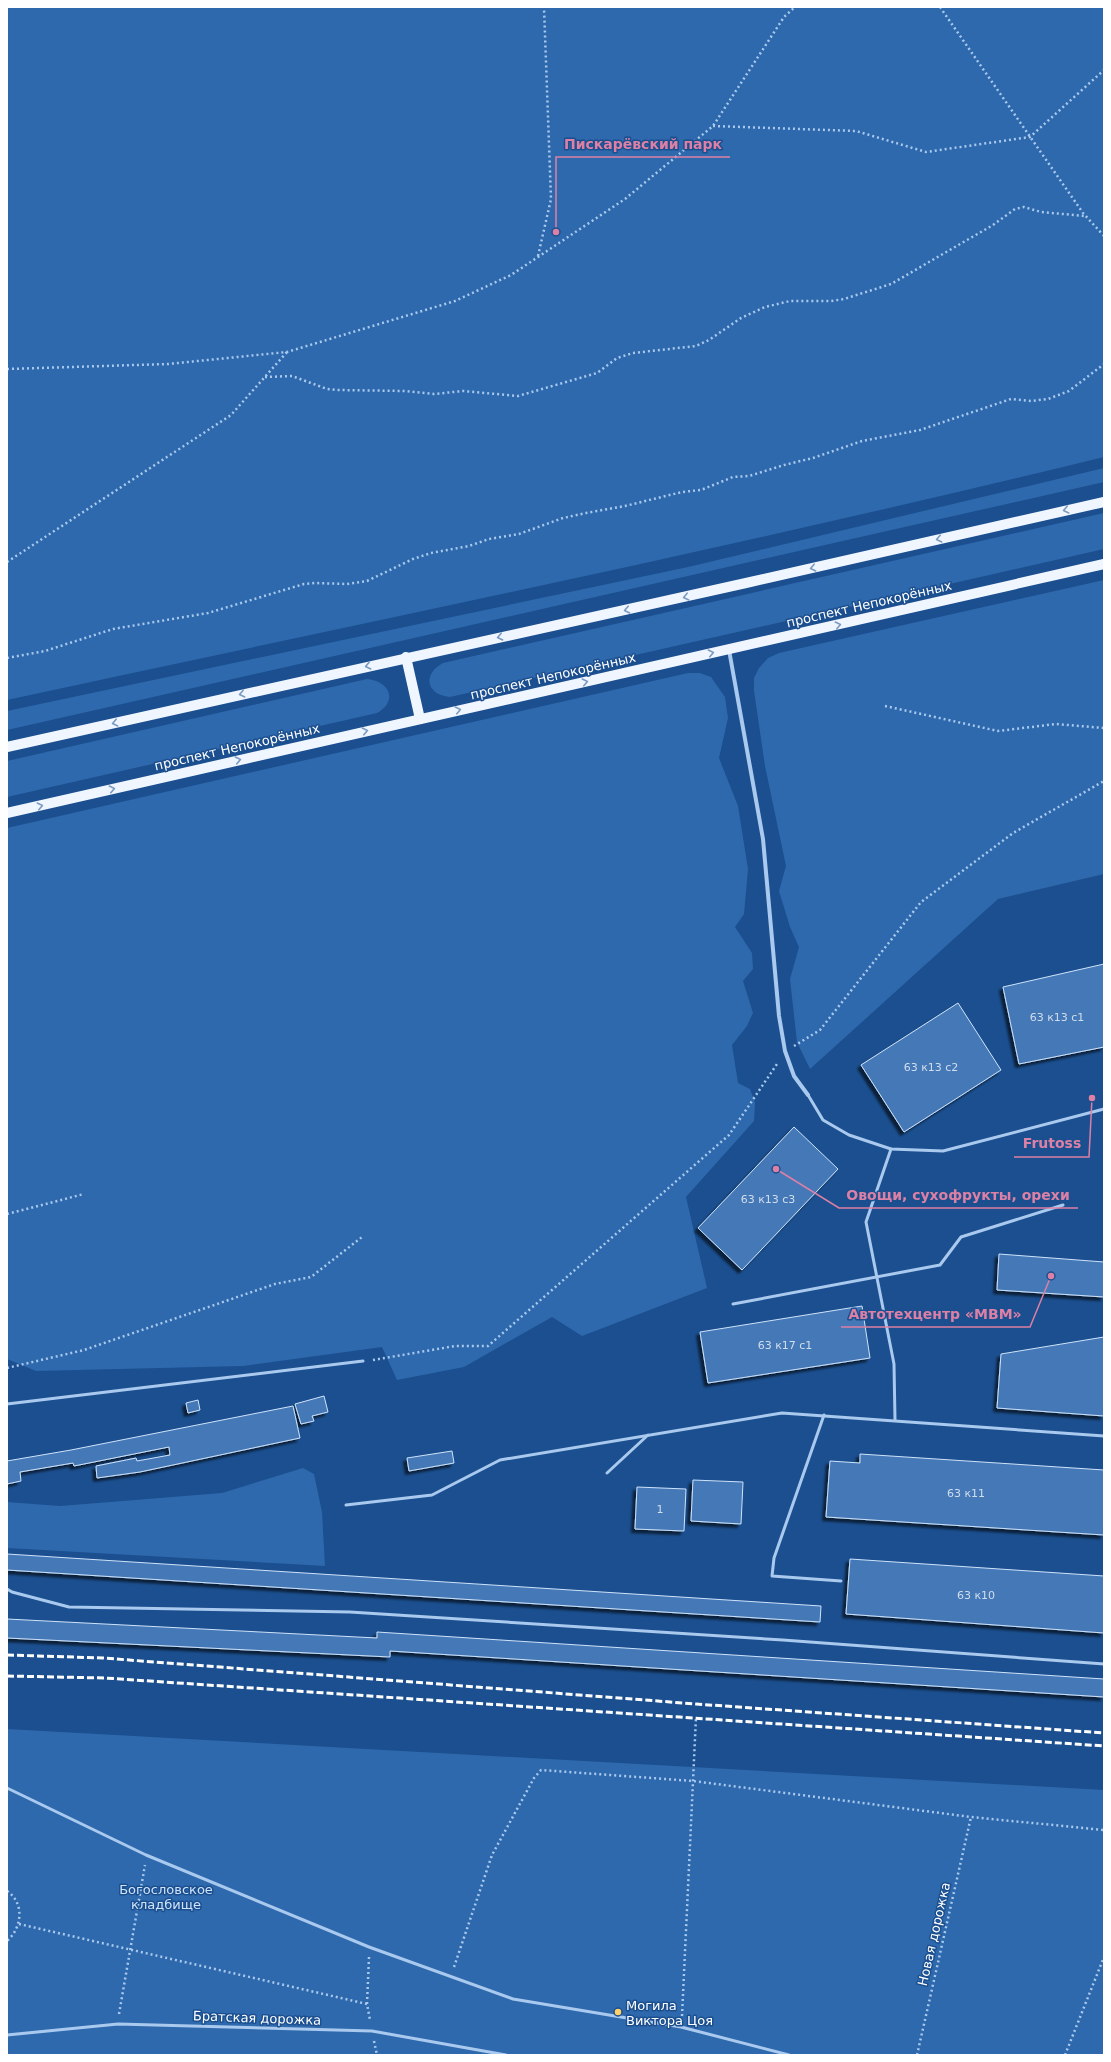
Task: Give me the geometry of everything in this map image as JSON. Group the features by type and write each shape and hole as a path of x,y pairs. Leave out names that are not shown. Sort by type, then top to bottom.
{"main road":[{"path":"7,747 406,657 738,585 1104,502"},
{"name":"проспект Непокорённых","path":"7,813 1104,564"},
{"path":"406,657 420,719"}],"street":[{"path":"729,650 763,839 781,1030 785,1051 794,1076 808,1095"}],"lane":[{"path":"808,1095 824,1120 849,1135 891,1149 942,1151 1104,1110"},
{"path":"891,1149 866,1222 894,1364 895,1420"},
{"path":"733,1304 940,1265 961,1237 1063,1205"},
{"path":"7,1404 363,1362"},
{"path":"346,1505 432,1496 500,1460 782,1412 1104,1436"},
{"path":"824,1415 774,1558 772,1576 841,1581"},
{"path":"607,1473 648,1435"},
{"path":"7,1589 12,1592 69,1607 350,1612 783,1640 1104,1664"},
{"path":"7,1788 146,1855 369,1947 513,1999 681,2027 789,2055"},
{"name":"Братская дорожка","path":"7,2035 118,2024 372,2031 506,2055"}],"path":[{"path":"538,257 551,198 544,7"},
{"path":"7,370 11,368 168,364 288,352 455,301 511,274 625,199 713,126 784,16 795,7"},
{"path":"940,7 1086,216 1104,236"},
{"path":"713,126 856,131 926,152 1030,137 1104,70"},
{"path":"265,377 292,376 328,389 337,390 406,391 434,394 464,392 518,396 597,373 617,358 633,353 696,346 709,340 741,318 765,307 790,301 831,301 844,299 891,284 993,225 1015,209 1024,207 1041,212 1086,216"},
{"path":"7,562 232,414 288,352"},
{"path":"7,658 44,651 112,629 208,613 304,584 347,584 367,581 413,559 431,553 469,546 488,539 519,534 563,518 625,506 682,492 701,490 733,477 749,476 813,458 862,441 920,430 1011,399 1031,401 1048,399 1069,391 1104,364"},
{"path":"7,365 11,368"},
{"path":"885,706 998,731 1056,724 1104,728"},
{"path":"7,1214 84,1194"},
{"path":"7,1368 84,1350 275,1284 311,1277 362,1237"},
{"path":"363,1362 455,1346"},
{"path":"681,2027 696,1717"},
{"path":"451,1976 492,1854 534,1778 541,1770 693,1781 971,1817 1104,1830"},
{"name":"Новая дорожка","path":"918,2055 971,1817"},
{"path":"118,2024 146,1855"},
{"path":"7,1891 11,1894 20,1910 19,1924 14,1935 7,1941"},
{"path":"19,1924 367,2004"},
{"path":"369,1947 367,2004 377,2055"},
{"path":"1065,2055 1104,1957"}],"green space":[{"path":"7,7 1104,7 1104,457 967,490 693,552 7,700"},
{"path":"1104,468 1104,482 7,730 7,711 688,567"},
{"path":"1104,513 1104,549 450,697 436,692 430,683 432,673 443,663"},
{"path":"1104,580 1104,874 998,899 810,1069 797,1042 790,979 799,947 790,927 779,891 786,866 765,766 754,691 754,678 759,668 768,658 779,653"},
{"path":"688,673 700,673 711,677 725,697 728,718 719,758 738,806 748,869 744,914 735,927 752,953 753,969 743,981 753,1013 747,1026 732,1045 738,1083 750,1089 755,1103 754,1121 686,1197 707,1288 582,1336 552,1317 464,1367 397,1380 382,1347 243,1366 36,1371 7,1359 7,828"},
{"path":"367,679 381,683 386,687 388,692 388,703 377,713 7,797 7,761"},
{"path":"303,1468 314,1474 322,1512 325,1566 7,1548 7,1502 60,1506 222,1493"},
{"name":"Богословское кладбище","path":"7,1729 1104,1790 1104,2055 7,2055"}],"building":[{"path":"1104,964 1104,1047 1019,1064 1003,987"},
{"path":"958,1003 1001,1070 904,1132 861,1065"},
{"path":"794,1127 838,1169 742,1270 698,1228"},
{"path":"999,1254 1104,1262 1104,1297 997,1290"},
{"path":"862,1306 870,1358 708,1383 700,1332"},
{"path":"1104,1337 1104,1416 997,1408 1001,1354"},
{"path":"324,1396 328,1412 312,1416 314,1421 301,1424 295,1404"},
{"path":"198,1400 200,1410 188,1413 186,1403"},
{"path":"293,1406 300,1438 140,1472 97,1478 96,1466 136,1458 137,1461 170,1455 169,1447 74,1466 73,1463 20,1472 21,1481 7,1484 7,1461 71,1450"},
{"path":"452,1451 454,1463 409,1471 407,1458"},
{"path":"860,1454 1104,1470 1104,1535 826,1517 830,1461 860,1463"},
{"path":"693,1480 743,1482 741,1524 691,1521"},
{"path":"637,1487 686,1489 684,1531 635,1529"},
{"path":"7,1554 821,1606 820,1622 7,1570"},
{"path":"850,1559 1104,1576 1104,1633 846,1614"},
{"path":"7,1619 377,1638 377,1632 1104,1679 1104,1697 390,1651 390,1657 7,1638"}],"railway":[{"path":"7,1655 103,1658 696,1704 1104,1733"},
{"path":"7,1676 105,1678 1104,1746"}],"place":[{"name":"Пискарёвский парк","path":"556,232"},
{"name":"Frutoss","path":"1092,1098"},
{"name":"Овощи, сухофрукты, орехи","path":"776,1169"},
{"name":"Автотехцентр «МВМ»","path":"1051,1276"},
{"name":"Могила Виктора Цоя","path":"618,2012"}]}
